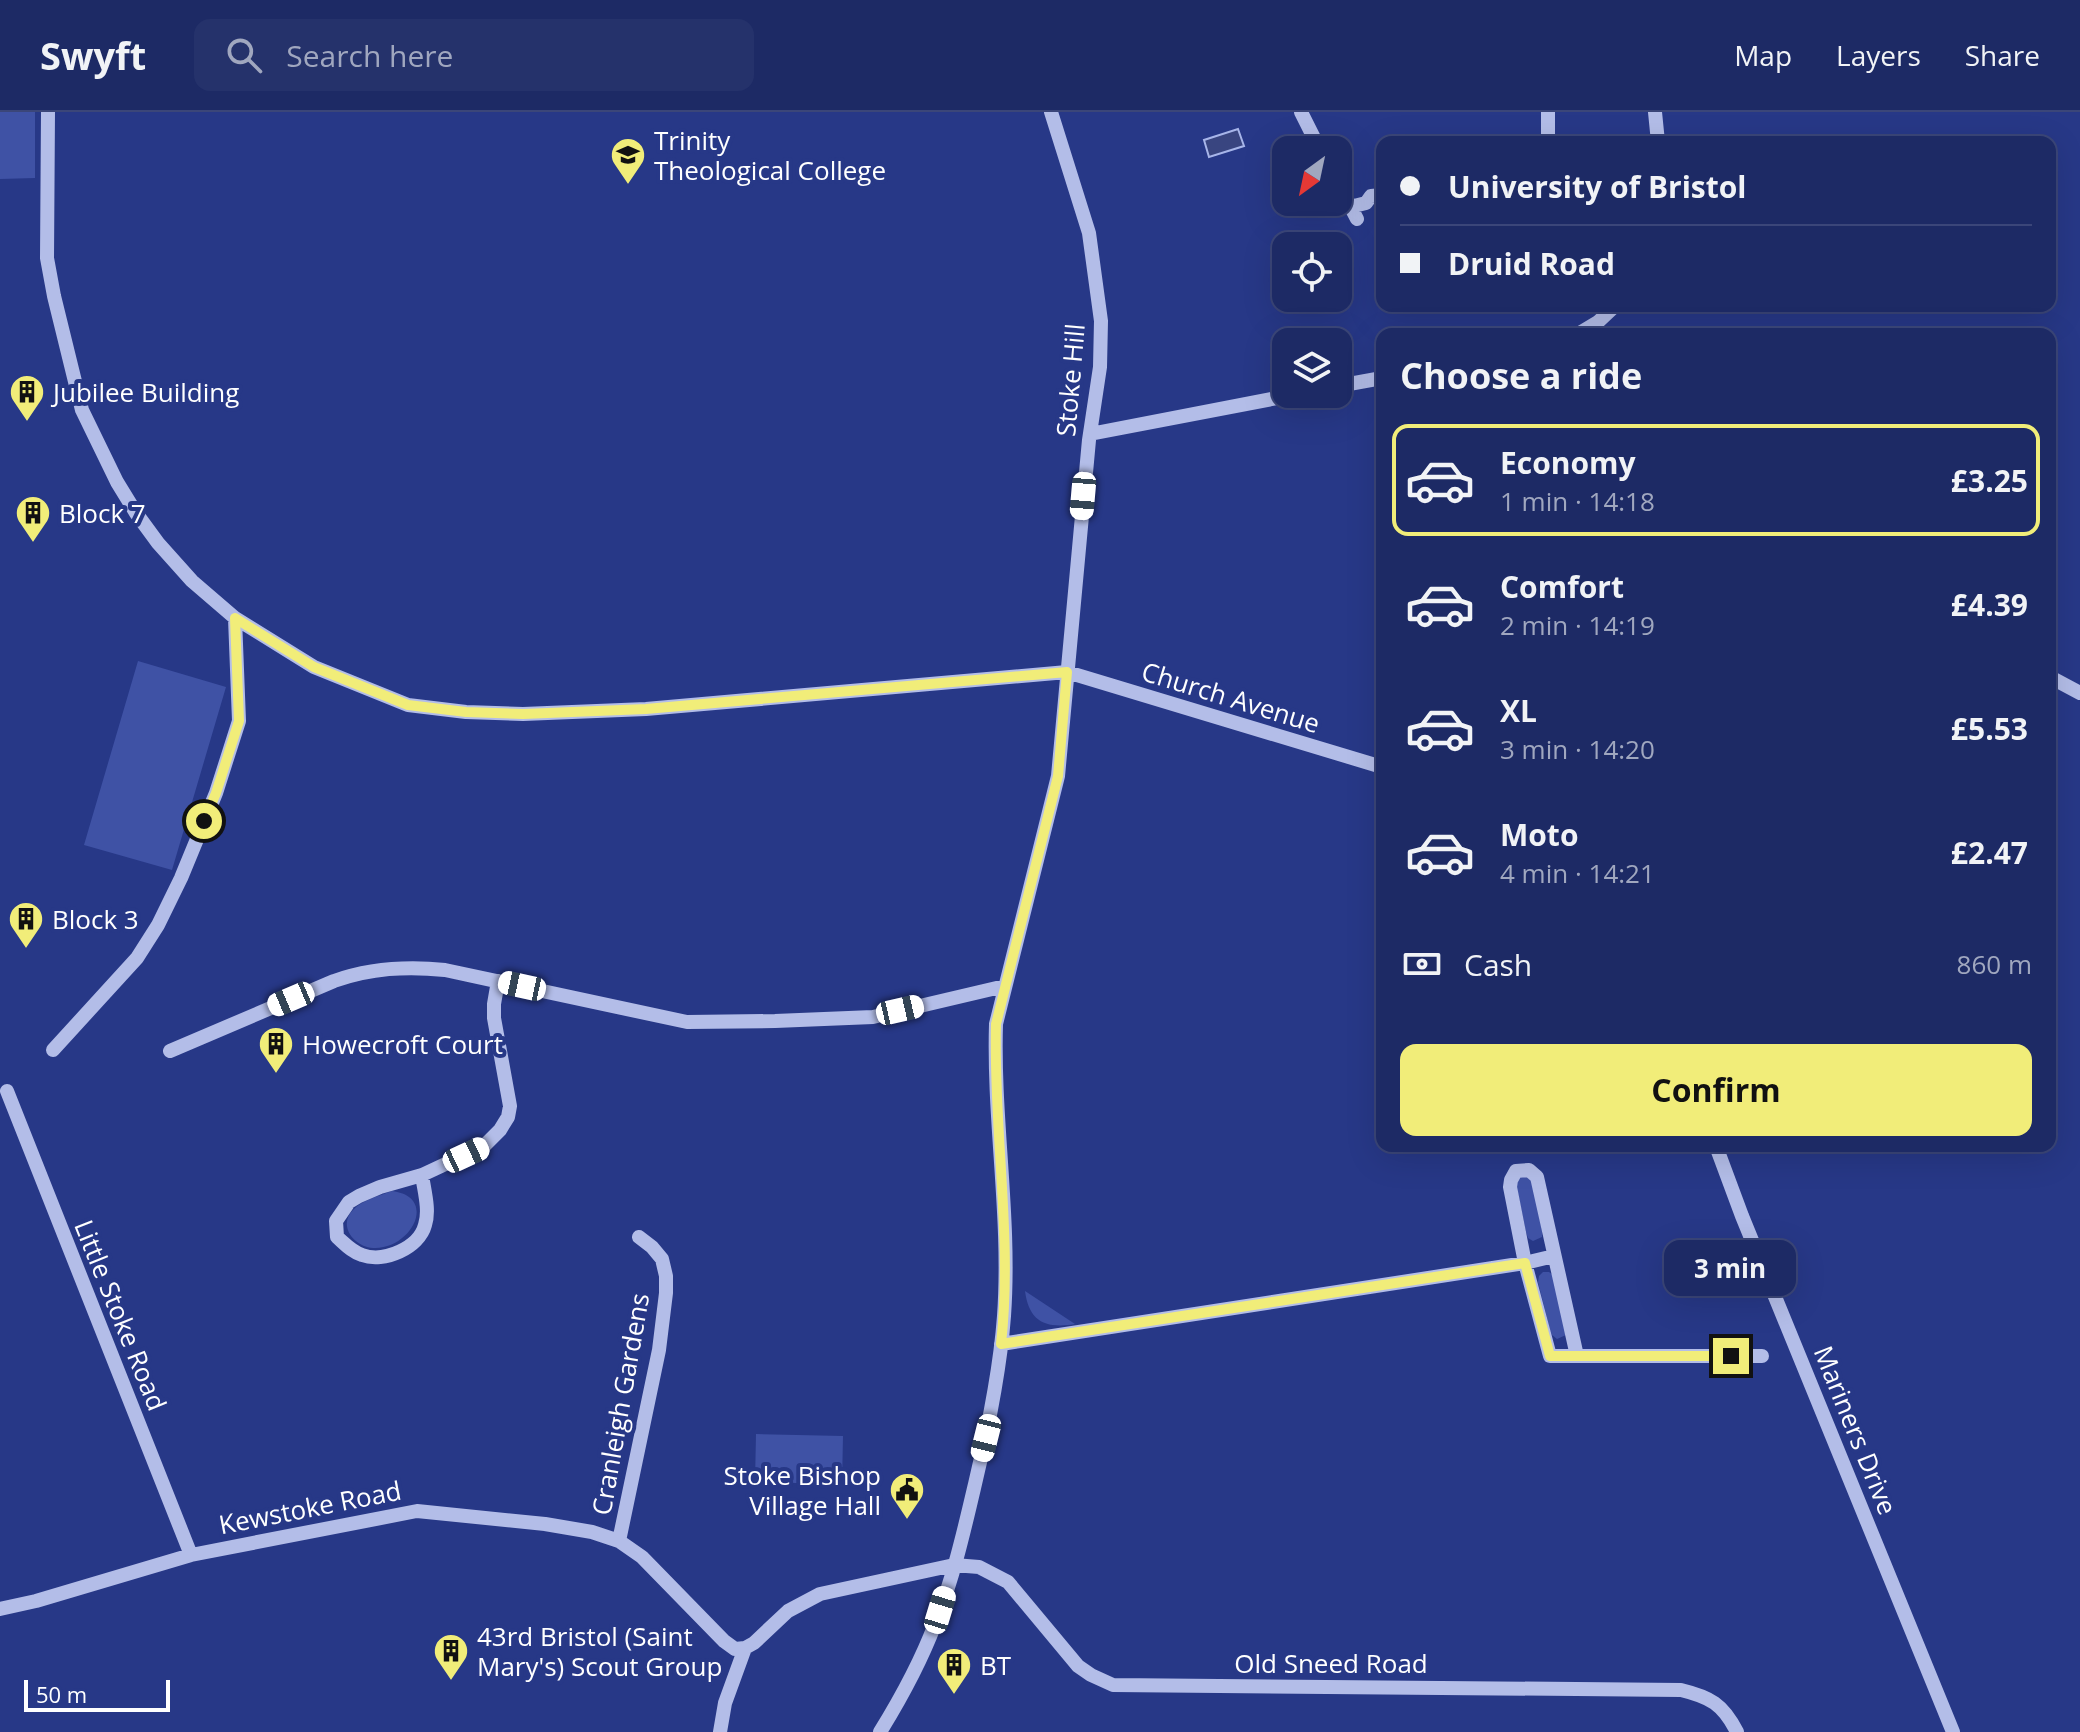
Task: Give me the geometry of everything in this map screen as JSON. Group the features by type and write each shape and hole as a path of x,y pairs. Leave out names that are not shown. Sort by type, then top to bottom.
{"street":[{"path":"48,112 47,258 82,410 117,482 150,533 192,581 235,618 314,667 408,705 466,712 523,714 646,709 1067,672"},
{"name":"Stoke Hill","path":"880,1732 918,1663 954,1565 986,1438 1001,1344 1004,1226 995,1064 996,1024 1058,776 1090,434 1100,367 1101,321 1089,233 1051,112"},
{"path":"1301,112 1313,136"},
{"path":"1548,112 1548,136"},
{"path":"1655,112 1657,136"},
{"path":"1352,209 1354,213 1371,196 1376,196"},
{"path":"1588,328 1609,312"},
{"path":"1352,383 1376,379"},
{"path":"1090,434 1272,399"},
{"path":"53,1050 137,958 158,925 181,878 216,793 239,721 235,618"},
{"name":"Church Avenue","path":"1067,672 1376,765"},
{"path":"2056,680 2080,693"},
{"path":"170,1051 334,981 377,970 414,967 445,970 687,1022 873,1017 1005,986"},
{"path":"422,1175 425,1226 418,1239 398,1252 382,1257 365,1257 351,1250 337,1237 336,1221 349,1202 380,1187 422,1175 484,1146 500,1130 508,1117 510,1096 494,1018 498,981"},
{"name":"Little Stoke Road","path":"7,1091 191,1555"},
{"name":"Mariners Drive","path":"1718,1152 1953,1732"},
{"path":"1577,1356 1537,1177 1529,1170 1516,1171 1510,1187 1525,1263 1550,1356 1577,1356 1762,1356"},
{"name":"Cranleigh Gardens","path":"619,1541 659,1350 666,1293 662,1259 639,1237"},
{"path":"1001,1344 1554,1256"},
{"name":"Kewstoke Road","path":"0,1609 191,1555 417,1511 545,1524 592,1532 619,1541 642,1557 724,1641 735,1649 745,1648"},
{"path":"720,1732 725,1703 745,1648 788,1611 820,1594 954,1565"},
{"name":"Old Sneed Road","path":"954,1565 979,1567 1008,1582 1078,1666 1113,1685 1681,1690 1715,1702 1737,1732"}],"shaded area":[{"path":"0,112 35,112 35,178 0,179"},
{"path":"1238,129 1244,146 1209,157 1204,140"},
{"path":"138,661 226,687 172,870 84,845"},
{"path":"1521,1175 1532,1178 1542,1231 1542,1237 1533,1241 1526,1232 1516,1184"},
{"path":"392,1191 406,1195 414,1203 417,1212 408,1232 399,1241 387,1246 373,1248 360,1244 350,1235 349,1216 361,1204"},
{"path":"1543,1272 1553,1275 1566,1335 1557,1339 1550,1330 1538,1282"},
{"path":"1025,1291 1075,1324 1056,1325 1041,1321 1030,1310"},
{"path":"756,1434 843,1436 842,1484 755,1482"}],"place":[{"name":"Trinity Theological College","path":"628,186"},
{"name":"Jubilee Building","path":"27,423"},
{"name":"Block 7","path":"33,544"},
{"name":"Block 3","path":"26,950"},
{"name":"Howecroft Court","path":"276,1075"},
{"name":"Stoke Bishop Village Hall","path":"907,1521"},
{"name":"43rd Bristol (Saint Mary's) Scout Group","path":"451,1682"},
{"name":"BT","path":"954,1696"}],"route":[{"path":"204,821 239,721 235,618 314,667 408,705 466,712 523,714 646,709 1067,672 1058,776 996,1024 995,1064 1004,1226 1001,1344 1525,1263 1550,1356 1731,1356"}]}
